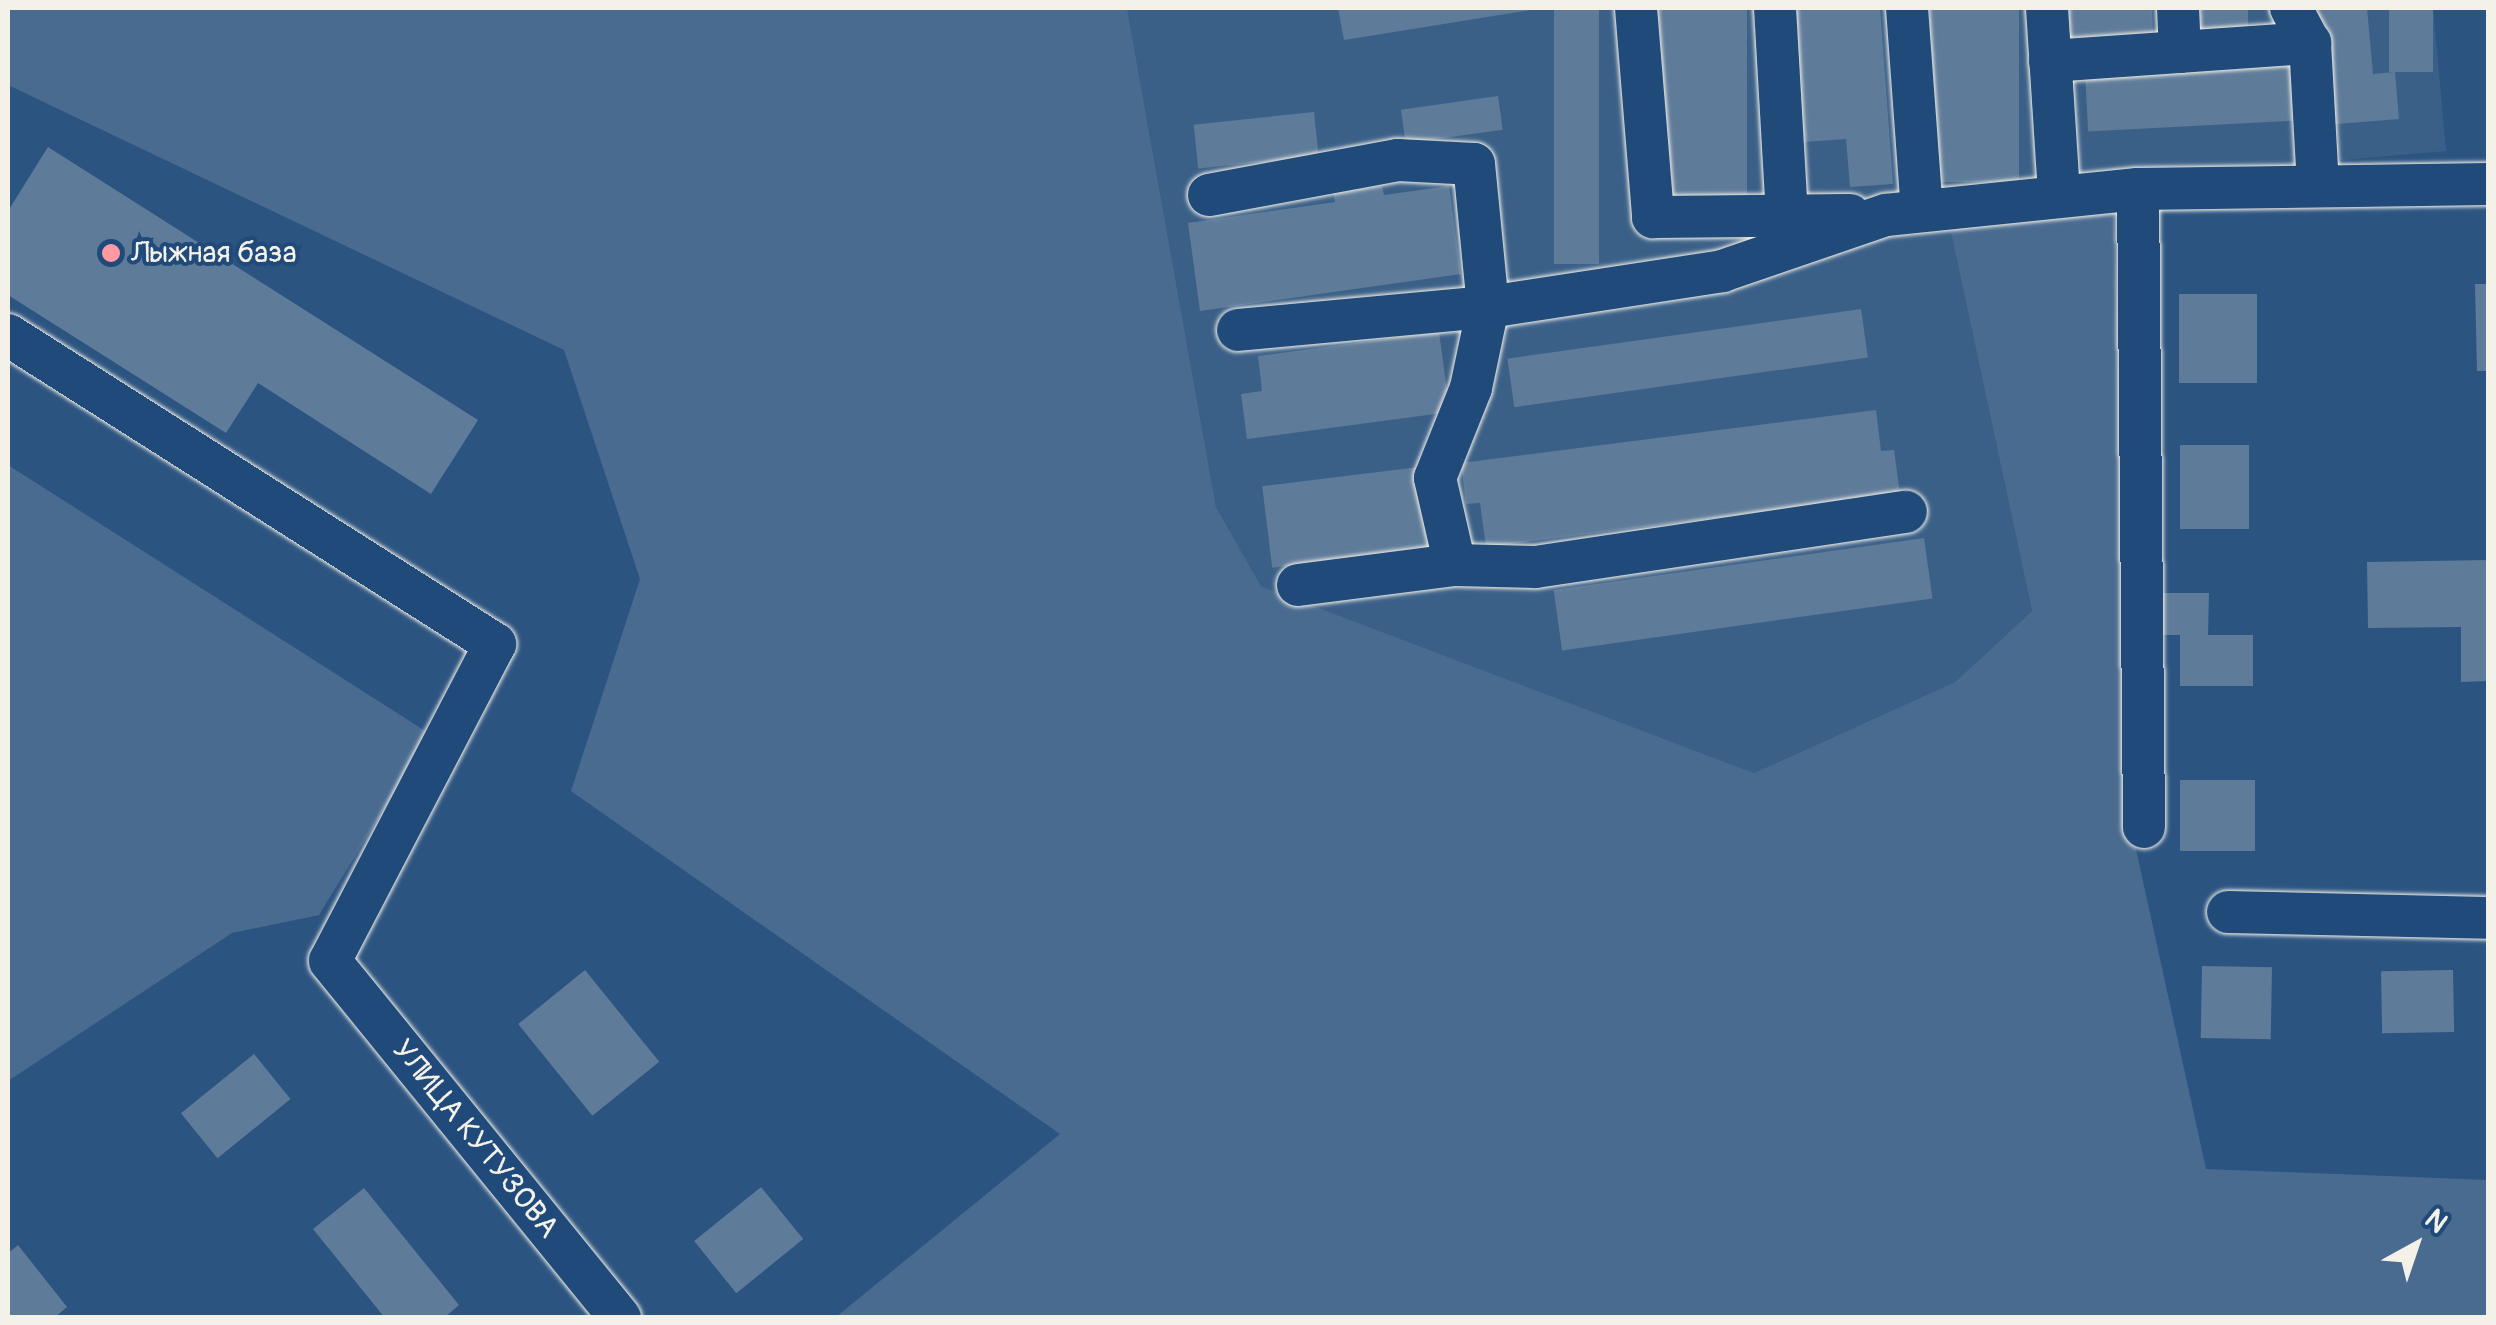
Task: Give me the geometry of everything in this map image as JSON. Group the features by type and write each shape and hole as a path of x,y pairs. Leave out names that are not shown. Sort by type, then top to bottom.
{"street":[{"path":"1636,8 1653,217 1904,212 2138,189 2488,184"},
{"path":"1775,8 1786,216"},
{"path":"1904,212 1907,8"},
{"path":"2047,8 2058,196"},
{"path":"2178,8 2180,52"},
{"path":"2050,61 2180,52 2300,25 2318,186"},
{"path":"1209,194 1398,160 1474,164 1488,307 1471,388 1436,478 1454,566"},
{"path":"2138,189 2144,827"},
{"path":"1238,330 1488,307 1722,271 1904,212"},
{"name":"УЛИЦА КУТУЗОВА","path":"8,335 495,644 330,961 620,1318"},
{"path":"1298,585 1454,566 1536,567 1906,512"},
{"path":"2228,912 2488,918"}],"shaded area":[{"path":"8,8 1127,8 1216,507 1261,586 1754,773 1955,682 2032,611 1949,223 2114,206 2132,831 2206,1169 2488,1180 2488,1317 836,1317 1060,1134 571,791 640,579 564,350 8,85"},
{"path":"1127,8 2433,8 2446,151 1943,195 2032,611 1955,682 1754,773 1261,586 1216,507"},
{"path":"8,465 430,734 319,915 232,933 8,1081"}],"building":[{"path":"1338,8 1531,8 1531,10 1344,40"},
{"path":"1554,8 1599,8 1599,264 1554,264"},
{"path":"1657,8 1747,8 1747,199 1657,199"},
{"path":"1794,8 1880,8 1893,184 1850,187 1846,139 1804,142"},
{"path":"1930,8 2019,8 2019,182 1930,182"},
{"path":"2061,8 2152,8 2153,34 2063,38"},
{"path":"2196,8 2248,8 2248,40 2196,40"},
{"path":"2314,8 2367,8 2373,74 2395,72 2399,119 2325,125"},
{"path":"2389,8 2433,8 2433,72 2389,72"},
{"path":"2304,65 2307,120 2088,131 2085,76"},
{"path":"1498,96 1503,130 1406,143 1401,110"},
{"path":"1314,112 1319,156 1198,168 1194,125"},
{"name":"Лыжная база","path":"48,147 478,420 431,494 258,383 226,433 8,295 8,211"},
{"path":"1382,186 1384,195 1449,186 1461,274 1200,311 1188,223 1335,202 1333,193"},
{"path":"2475,284 2488,284 2488,371 2477,371"},
{"path":"2179,294 2257,294 2257,383 2179,383"},
{"path":"1861,309 1868,358 1514,407 1507,359"},
{"path":"1439,332 1450,412 1247,439 1241,394 1262,391 1258,356"},
{"path":"1876,410 1881,451 1894,450 1900,494 1486,547 1480,503 1466,504 1461,463"},
{"path":"2180,445 2249,445 2249,529 2180,529"},
{"path":"1419,467 1429,548 1272,568 1262,486"},
{"path":"1924,538 1932,598 1562,650 1554,590"},
{"path":"2488,560 2488,681 2461,682 2461,627 2368,628 2367,562"},
{"path":"2161,593 2209,593 2208,635 2253,635 2253,686 2180,686 2180,635 2161,635"},
{"path":"2180,780 2255,780 2255,851 2180,851"},
{"path":"2202,966 2272,967 2271,1039 2201,1038"},
{"path":"585,970 659,1062 592,1116 518,1024"},
{"path":"2453,970 2454,1032 2382,1033 2381,971"},
{"path":"254,1054 291,1099 217,1158 181,1113"},
{"path":"761,1187 803,1239 736,1293 694,1241"},
{"path":"364,1188 459,1305 444,1318 385,1318 313,1229"},
{"path":"18,1245 67,1307 54,1318 8,1318 8,1253"}],"place":[{"name":"Лыжная база","path":"111,253"}]}
